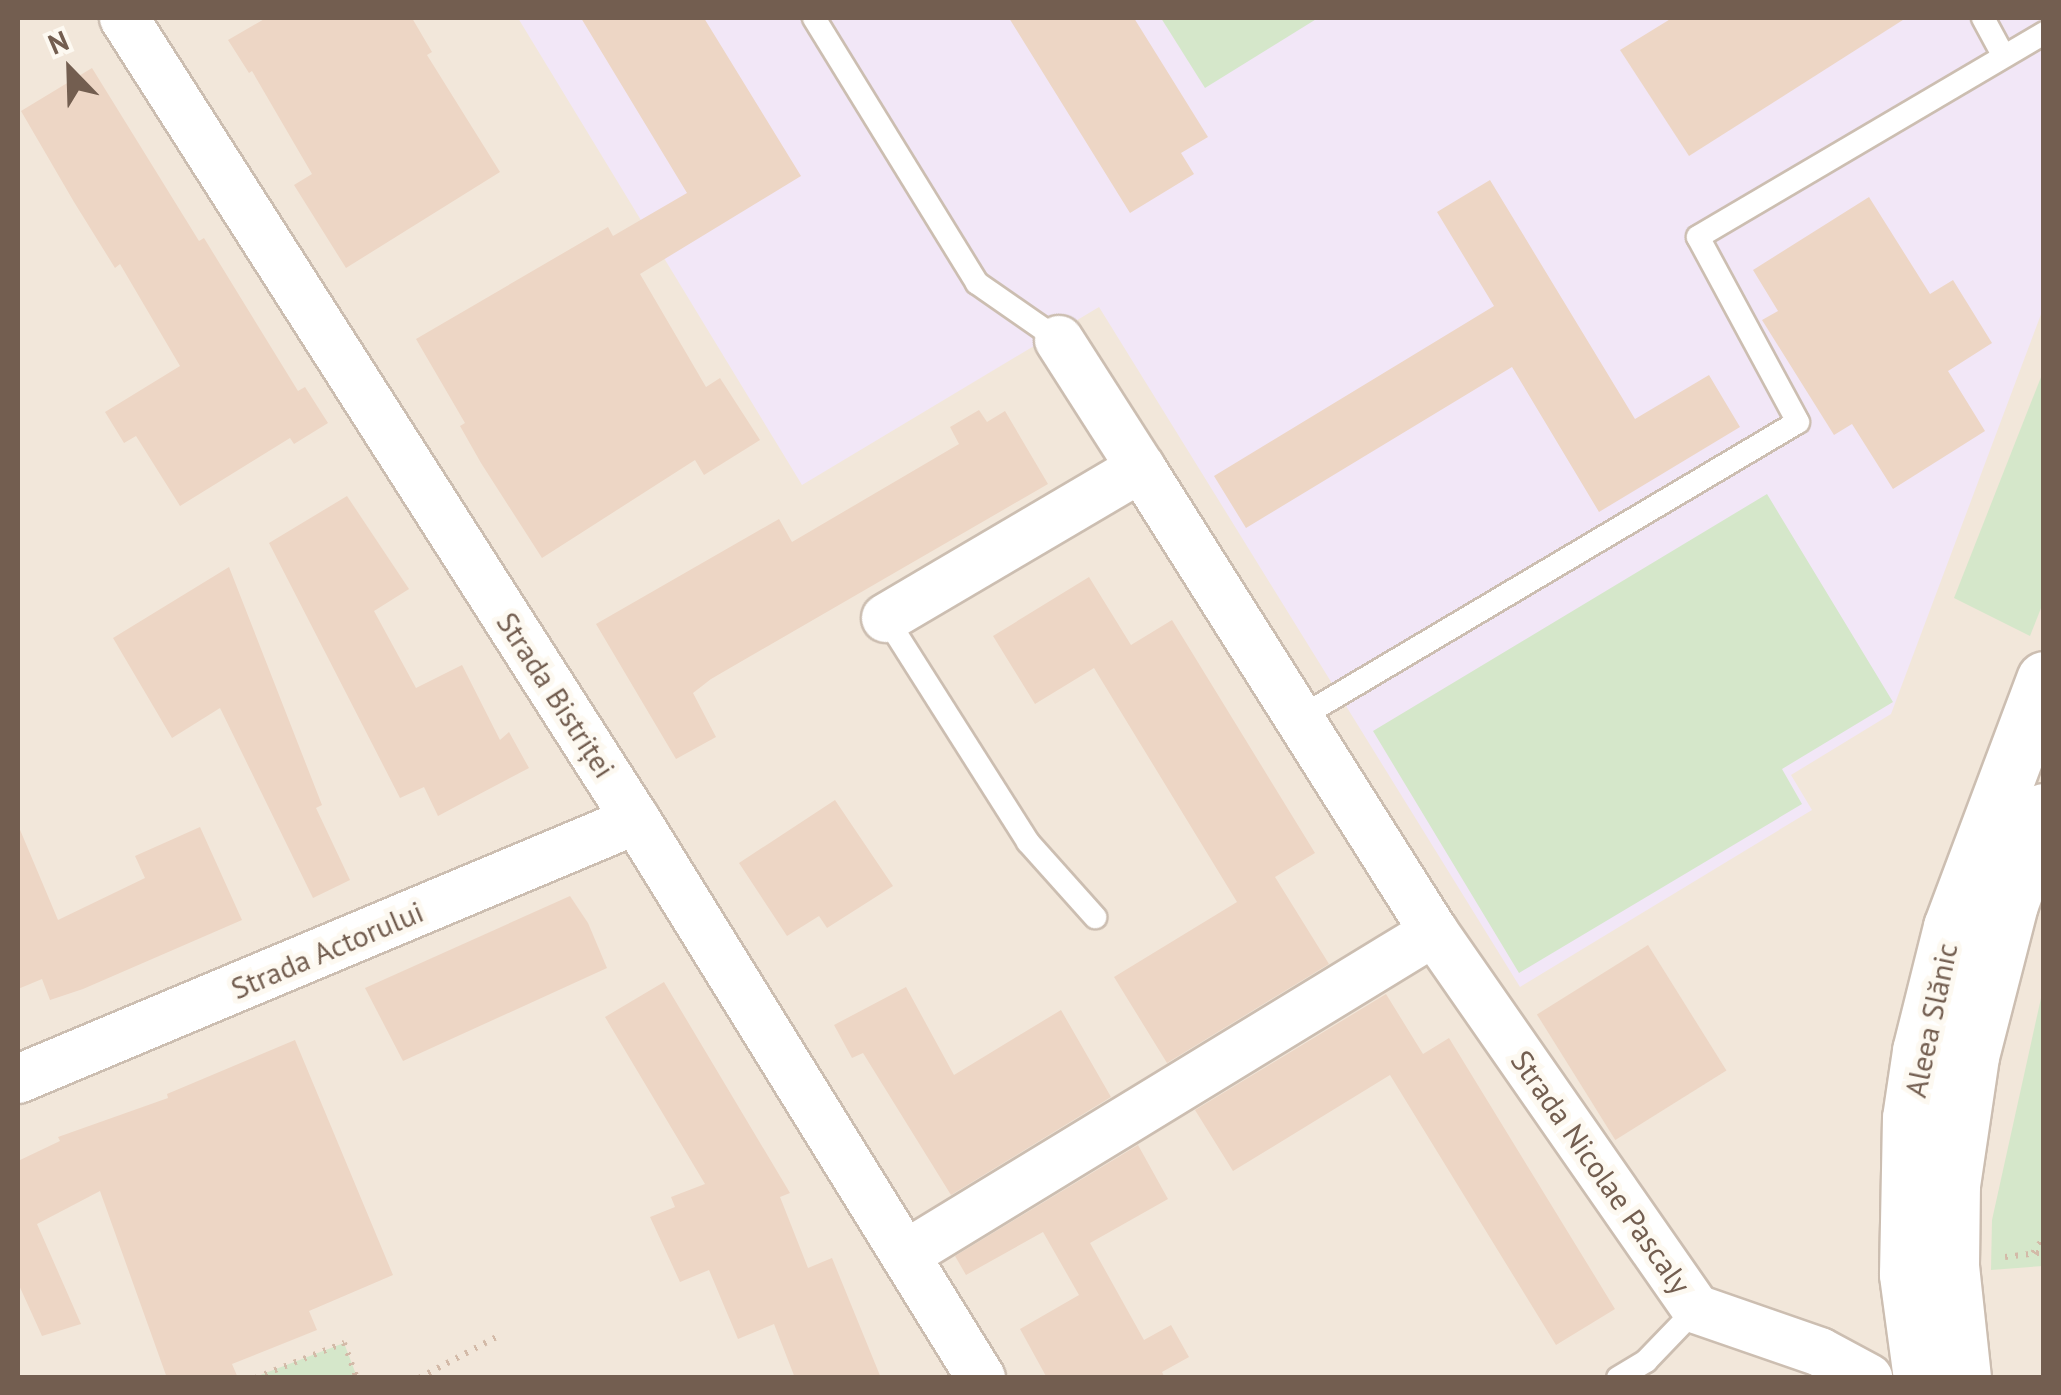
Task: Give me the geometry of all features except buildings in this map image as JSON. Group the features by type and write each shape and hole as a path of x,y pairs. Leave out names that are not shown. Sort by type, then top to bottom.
{"main road":[{"name":"Aleea Slănic","path":"1920,1378 1909,1310 1907,1254 1910,1118 1920,1051 1952,927 2044,679"},
{"name":"Aleea Slănic","path":"1963,1378 1951,1265 1952,1185 1965,1093 1985,988 2044,811"}],"street":[{"name":"Strada Bistriței","path":"124,18 636,820 981,1378"},
{"name":"Strada Nicolae Pascaly","path":"1060,340 1434,932 1696,1309 1820,1352 1868,1378"},
{"path":"886,618 1141,468"},
{"name":"Strada Actorului","path":"18,1080 636,820"},
{"path":"905,1255 1434,932"}],"lane":[{"path":"814,18 976,283 1060,340"},
{"path":"1983,18 2003,54"},
{"path":"1299,718 1798,422 1698,237 2044,33"},
{"path":"886,618 1028,842 1095,916"},
{"path":"1618,1378 1646,1361 1696,1309"}],"path":[{"path":"2032,1254 2044,1237"},
{"path":"2005,1257 2044,1252"},
{"path":"419,1378 502,1334"},
{"path":"255,1378 344,1343 357,1378"}],"shaded area":[{"path":"18,18 2043,18 2043,1377 18,1377"},
{"path":"518,18 2043,18 2043,309 1891,714 1791,775 1812,810 1520,987 1099,307 802,485"}],"green space":[{"path":"1161,18 1318,18 1205,88"},
{"path":"2043,372 2043,603 2030,636 1954,598"},
{"path":"1767,494 1893,702 1782,769 1802,804 1519,973 1373,731"},
{"path":"2043,989 2043,1266 1991,1270 1992,1220"},
{"path":"344,1343 357,1377 255,1377"}]}
